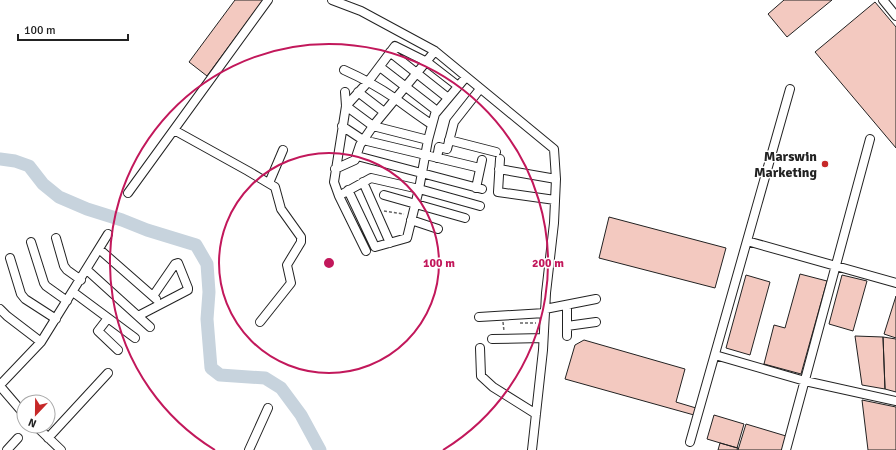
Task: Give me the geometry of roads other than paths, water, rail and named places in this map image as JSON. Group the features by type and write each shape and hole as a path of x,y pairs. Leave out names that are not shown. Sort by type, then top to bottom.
{"street":[{"path":"128,193 268,0"},
{"path":"332,0 361,11 435,51 554,149 556,179 554,223 545,311 543,350 532,450"},
{"path":"888,2 896,16"},
{"path":"346,106 368,82 395,46 427,62 458,86"},
{"path":"335,169 355,160 363,140 373,126 435,51"},
{"path":"390,52 448,98"},
{"path":"380,67 437,111"},
{"path":"344,70 368,82 431,124"},
{"path":"348,190 376,248 408,238 431,124 437,111 466,77"},
{"path":"436,158 439,147 446,149 454,122 480,89"},
{"path":"690,442 790,89"},
{"path":"345,92 346,106 334,182 339,196 366,251"},
{"path":"358,92 384,112"},
{"path":"346,106 373,126 428,140"},
{"path":"342,126 363,140 436,158 481,164 479,188 357,156"},
{"path":"174,130 275,187 281,209 302,237 302,240 287,264 291,280 289,285 260,322"},
{"path":"786,450 870,139"},
{"path":"449,140 498,156 499,169 495,192 555,200"},
{"path":"269,183 283,150"},
{"path":"499,169 556,179"},
{"path":"339,196 371,178 480,206"},
{"path":"364,182 390,243"},
{"path":"384,195 465,218"},
{"path":"412,217 438,228"},
{"path":"16,405 0,386 41,342 81,280 108,234"},
{"path":"56,238 64,266 81,280"},
{"path":"747,241 896,283"},
{"path":"30,242 44,283 67,301"},
{"path":"99,249 161,304"},
{"path":"10,258 21,294 56,319"},
{"path":"138,316 188,290 178,263 175,264 153,296"},
{"path":"87,270 150,327"},
{"path":"73,292 135,338"},
{"path":"479,317 545,311 596,299"},
{"path":"566,305 567,336"},
{"path":"0,309 41,342"},
{"path":"108,318 98,331 118,350"},
{"path":"567,326 596,322"},
{"path":"492,339 543,338"},
{"path":"480,348 481,376 493,387 536,414"},
{"path":"715,355 805,381 896,401"},
{"path":"48,438 108,373"},
{"path":"249,450 268,408"},
{"path":"44,434 61,450"},
{"path":"7,450 18,438"}],"waterway":[{"path":"0,159 15,161 29,166 43,184 59,197 87,209 196,245 207,264 209,292 207,319 211,368 220,375 265,378 281,388 301,415 320,450"}],"place":[{"name":"Marswin Marketing","path":"825,164"}]}
